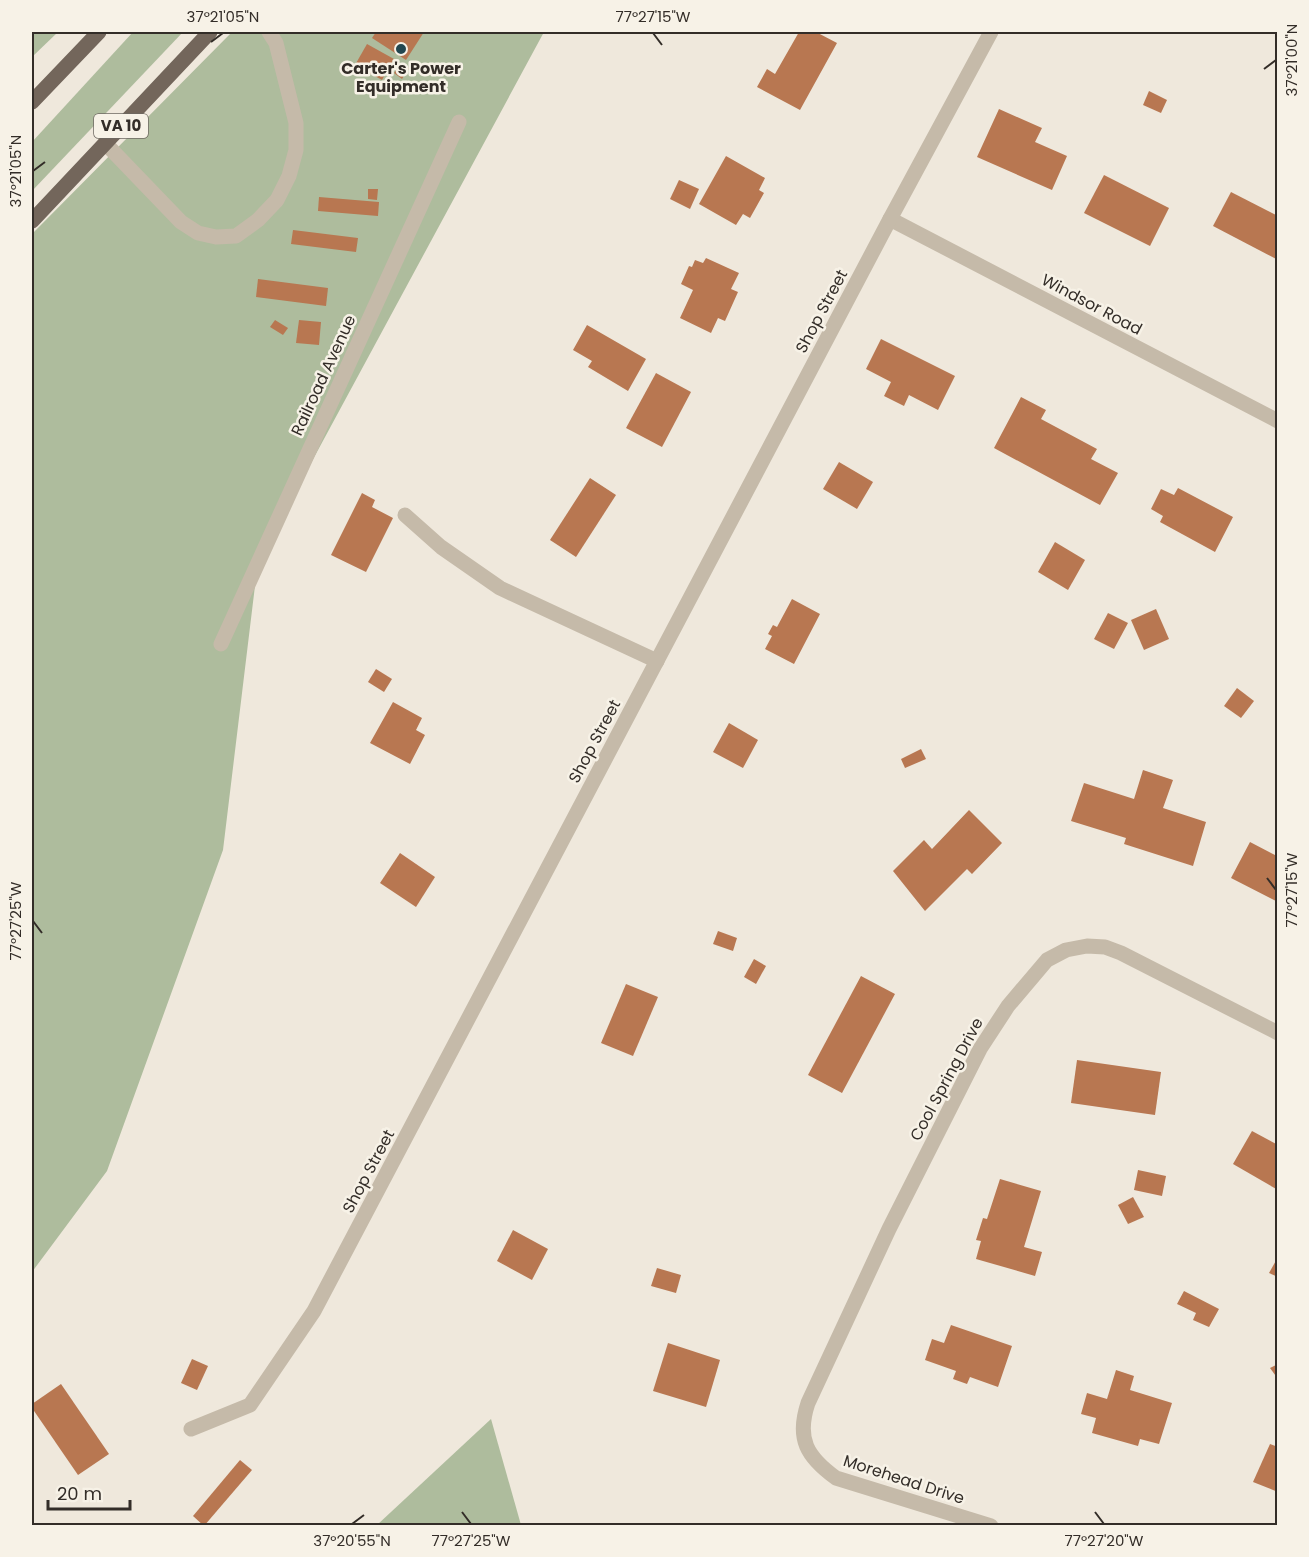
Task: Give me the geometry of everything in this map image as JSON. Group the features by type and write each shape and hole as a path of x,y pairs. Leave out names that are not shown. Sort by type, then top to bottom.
{"main road":[{"path":"32,102 99,32"},
{"name":"VA 10","path":"32,221 210,32"}],"street":[{"path":"105,143 181,222 198,233 216,237 236,236 258,220 277,200 289,176 296,150 296,123 276,43 269,32"},
{"name":"Shop Street","path":"190,1429 250,1405 314,1311 890,219 992,32"},
{"name":"Railroad Avenue","path":"221,644 459,122"},
{"name":"Windsor Road","path":"890,219 1278,421"},
{"path":"405,515 441,547 500,588 657,661"},
{"name":"Cool Spring Drive","path":"829,1357 889,1229 980,1049 1008,1006 1047,960 1066,950 1087,946 1105,947 1278,1033"},
{"name":"Morehead Drive","path":"829,1357 804,1414 803,1429 807,1448 818,1464 836,1478 991,1526"}],"green space":[{"path":"32,32 58,32 32,57"},
{"path":"133,32 183,32 32,191 32,142"},
{"path":"232,32 544,32 258,561 223,850 107,1171 32,1272 32,234"},
{"path":"491,1419 521,1525 377,1525"}],"building":[{"name":"Carter's Power Equipment","path":"376,32 424,32 406,60 372,38"},
{"path":"799,32 816,32 837,43 800,110 757,87 767,69 775,74"},
{"path":"367,44 394,59 382,80 355,65"},
{"path":"401,63 409,68 402,79 394,73"},
{"path":"1149,91 1167,100 1161,113 1143,105"},
{"path":"999,109 1042,128 1035,142 1067,156 1052,190 977,157"},
{"path":"726,156 765,178 759,190 764,193 750,218 743,214 736,225 699,204"},
{"path":"1104,175 1169,208 1150,246 1084,213"},
{"path":"679,180 699,189 690,209 670,199"},
{"path":"368,189 378,189 377,200 368,199"},
{"path":"1231,192 1278,216 1278,260 1213,226"},
{"path":"319,197 379,202 378,216 318,211"},
{"path":"293,230 358,238 356,252 291,244"},
{"path":"706,258 739,273 731,289 738,292 725,321 718,318 711,333 680,318 693,290 681,284 689,266 692,267 695,260 703,263"},
{"path":"258,279 328,288 326,306 256,297"},
{"path":"275,320 288,328 283,335 270,327"},
{"path":"299,320 321,322 319,345 296,343"},
{"path":"587,325 646,359 628,391 588,367 592,361 573,350"},
{"path":"881,339 955,376 938,410 909,395 904,406 884,396 891,382 866,369"},
{"path":"656,373 691,392 662,447 626,428"},
{"path":"1021,397 1046,410 1041,419 1097,449 1091,459 1118,473 1100,505 994,448"},
{"path":"839,462 873,482 857,509 823,489"},
{"path":"590,478 616,495 576,557 550,540"},
{"path":"1178,488 1233,517 1215,552 1160,522 1163,516 1151,509 1161,489 1174,495"},
{"path":"362,493 375,500 372,507 393,518 366,572 331,555"},
{"path":"1055,542 1085,560 1068,590 1038,572"},
{"path":"792,599 820,614 794,664 765,649 772,636 768,634 773,625 777,627"},
{"path":"1156,609 1169,639 1144,650 1131,620"},
{"path":"1108,613 1128,623 1114,649 1094,639"},
{"path":"376,669 392,679 384,692 368,682"},
{"path":"1237,688 1254,701 1241,718 1224,706"},
{"path":"393,702 422,718 416,730 425,735 410,764 370,743"},
{"path":"729,723 758,740 743,768 713,752"},
{"path":"921,749 926,759 905,768 901,759"},
{"path":"1143,770 1173,780 1163,808 1206,822 1193,866 1124,844 1126,838 1071,821 1084,783 1134,799"},
{"path":"969,810 1002,843 972,874 967,869 925,911 893,871 924,840 932,849"},
{"path":"1250,842 1275,855 1278,851 1278,902 1231,878"},
{"path":"400,853 435,877 416,907 380,883"},
{"path":"718,931 737,938 733,951 713,944"},
{"path":"754,959 766,966 756,984 744,977"},
{"path":"861,976 895,994 842,1093 808,1075"},
{"path":"626,984 658,997 633,1056 601,1043"},
{"path":"1077,1060 1161,1072 1155,1115 1071,1103"},
{"path":"1252,1131 1278,1145 1278,1190 1233,1164"},
{"path":"1138,1170 1166,1176 1162,1196 1134,1190"},
{"path":"1000,1179 1041,1191 1024,1247 1042,1252 1035,1276 976,1259 981,1241 976,1240 983,1218 987,1219"},
{"path":"1133,1197 1144,1217 1128,1224 1118,1205"},
{"path":"513,1230 548,1249 532,1280 497,1261"},
{"path":"1278,1257 1278,1277 1269,1273"},
{"path":"657,1268 681,1275 676,1293 651,1286"},
{"path":"1184,1291 1219,1309 1209,1327 1193,1320 1196,1313 1177,1304"},
{"path":"951,1325 1012,1346 998,1387 970,1377 967,1384 953,1379 956,1371 925,1360 932,1339 944,1343"},
{"path":"668,1343 720,1360 706,1407 653,1391"},
{"path":"192,1359 208,1366 197,1390 181,1383"},
{"path":"1278,1364 1278,1379 1270,1368"},
{"path":"1116,1370 1134,1376 1130,1390 1172,1403 1159,1444 1140,1439 1138,1446 1092,1433 1096,1418 1081,1414 1087,1393 1107,1399"},
{"path":"61,1384 109,1454 78,1475 32,1408 32,1404"},
{"path":"1270,1444 1278,1447 1278,1492 1253,1482"},
{"path":"240,1460 252,1470 204,1526 193,1516"}],"place":[{"name":"Carter's Power Equipment","path":"401,49"}]}
